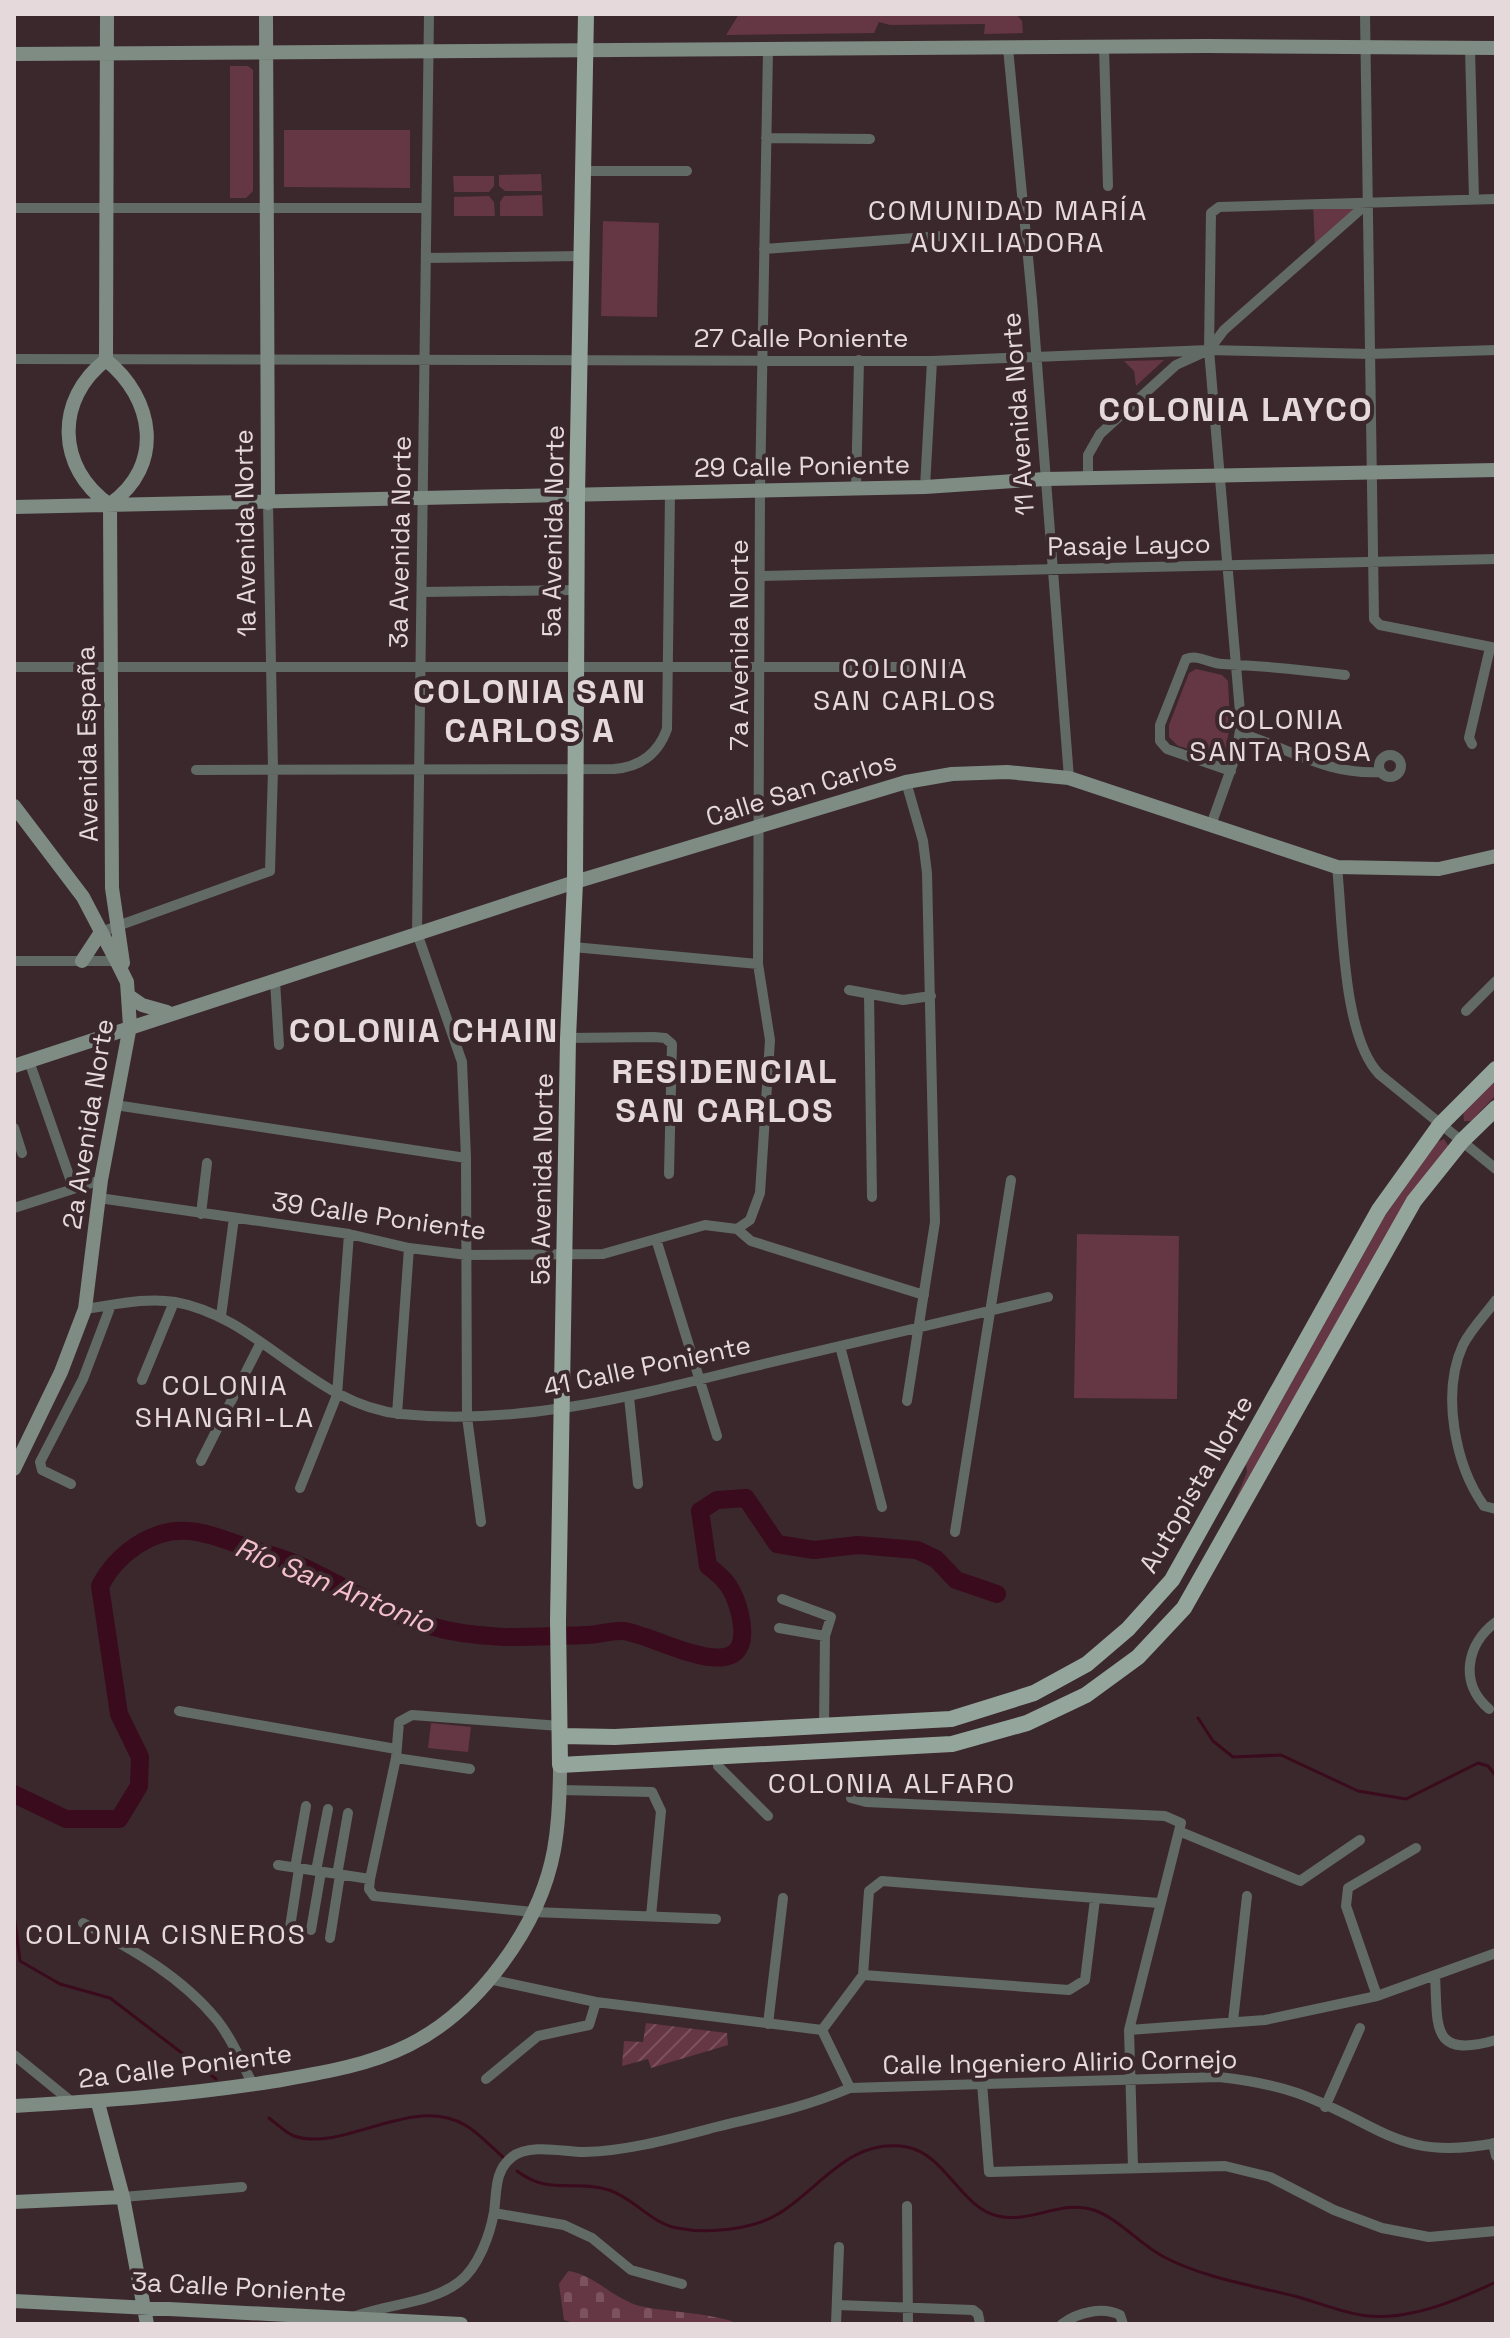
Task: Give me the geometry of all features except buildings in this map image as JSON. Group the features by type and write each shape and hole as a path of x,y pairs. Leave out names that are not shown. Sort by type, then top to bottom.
{"main road":[{"name":"5a Avenida Norte","path":"560,1765 558,1621 568,1038 575,882 577,495 586,14"},
{"name":"Autopista Norte","path":"560,1731 615,1737 951,1719 1034,1693 1087,1664 1128,1629 1172,1580 1379,1210 1440,1125 1496,1069"},
{"name":"Autopista Norte","path":"560,1765 952,1744 1027,1723 1086,1695 1138,1657 1184,1608 1414,1201 1462,1141 1496,1108"},
{"path":"1238,1461 1242,1470 1224,1508 1226,1513 1232,1515 1241,1508"},
{"path":"1193,1542 1203,1536 1213,1536 1218,1543 1216,1554"}],"street":[{"path":"106,360 135,389 148,427 142,466 128,488 110,505 81,477 68,440 69,413 79,388 106,360 107,14"},
{"name":"1a Avenida Norte","path":"101,932 270,871 273,770 265,208 266,14"},
{"name":"3a Avenida Norte","path":"429,14 424,208 426,258 417,933 462,1062 466,1158 467,1417 481,1522"},
{"path":"1365,14 1374,619 1380,625 1493,648 1469,738 1472,744"},
{"path":"14,54 1104,47 1496,48"},
{"path":"1104,47 1108,186"},
{"name":"11 Avenida Norte","path":"1008,48 1069,778"},
{"path":"1470,49 1474,199"},
{"name":"7a Avenida Norte","path":"737,1229 750,1220 760,1193 770,1040 758,964 761,826 760,491 768,50"},
{"path":"766,138 870,139"},
{"path":"584,171 687,171"},
{"path":"1211,825 1231,771 1240,733 1238,664 1209,350 1208,222 1211,213 1219,207 1496,199"},
{"path":"1088,479 1088,455 1100,434 1176,365 1209,350 1224,330 1369,202"},
{"path":"14,208 424,208"},
{"path":"764,249 942,236"},
{"path":"426,258 582,256"},
{"name":"27 Calle Poniente","path":"14,359 932,361 1209,350 1370,354 1496,350"},
{"path":"856,489 859,360"},
{"path":"925,487 932,361"},
{"name":"29 Calle Poniente","path":"14,507 856,489 1045,479 1496,470"},
{"path":"196,770 576,769 633,766 658,748 667,729 670,493"},
{"name":"Avenida España","path":"110,505 112,888 120,962 128,989"},
{"name":"Pasaje Layco","path":"762,576 1496,559"},
{"path":"422,592 577,590"},
{"path":"1231,771 1167,749 1161,744 1158,731 1186,659 1196,657 1221,664 1345,675"},
{"path":"14,667 961,667"},
{"path":"1240,733 1280,745 1328,769 1381,772"},
{"name":"Calle San Carlos","path":"14,1066 575,882 906,782 952,774 1007,772 1069,778 1337,867 1439,869 1496,856"},
{"path":"906,782 923,841 927,873 935,1222 907,1401"},
{"path":"14,806 19,821 83,897 120,962"},
{"path":"1337,867 1353,1015 1361,1048 1379,1074 1496,1169"},
{"path":"83,897 100,900 112,888"},
{"path":"82,961 101,932"},
{"path":"573,947 758,964"},
{"path":"14,961 120,962"},
{"path":"275,981 279,1045"},
{"path":"1466,1011 1496,981"},
{"path":"128,989 142,1005 171,1013"},
{"name":"2a Avenida Norte","path":"14,1469 61,1372 85,1309 101,1180 130,1026 128,989"},
{"path":"849,990 903,1000 931,996"},
{"path":"869,994 872,1197"},
{"path":"568,1038 654,1037 665,1038 672,1044 669,1174"},
{"path":"29,1061 73,1187"},
{"path":"115,1105 466,1158"},
{"path":"14,1128 22,1153"},
{"path":"201,1214 207,1163"},
{"path":"14,1208 101,1180"},
{"path":"955,1532 1011,1180"},
{"name":"39 Calle Poniente","path":"99,1198 349,1234 409,1248 467,1255 603,1254 705,1225 737,1229 751,1241 924,1295"},
{"path":"221,1316 234,1218"},
{"path":"300,1488 337,1395 349,1234"},
{"path":"656,1239 717,1436"},
{"path":"397,1414 409,1248"},
{"name":"41 Calle Poniente","path":"85,1309 174,1302 221,1316 337,1395 397,1414 467,1417 562,1410 629,1397 920,1325 1048,1297"},
{"path":"1496,1300 1493,1312 1463,1345 1451,1400 1472,1489 1484,1506 1496,1509"},
{"path":"142,1380 174,1302"},
{"path":"71,1484 42,1470 40,1462 83,1379 111,1305"},
{"path":"201,1461 260,1344"},
{"path":"840,1346 882,1507"},
{"path":"629,1397 638,1484"},
{"path":"782,1599 831,1617 825,1636 824,1726"},
{"path":"1489,1709 1472,1690 1470,1672 1473,1646 1496,1622"},
{"path":"779,1628 825,1636"},
{"path":"179,1711 470,1769"},
{"path":"560,1731 412,1715 399,1722 396,1754 369,1889 381,1898 533,1912 716,1919"},
{"path":"718,1758 718,1766 768,1816"},
{"name":"5a Avenida Norte","path":"360,2064 426,2035 489,1979 533,1912 554,1851 560,1765"},
{"path":"560,1790 652,1792 658,1800 661,1811 651,1916"},
{"path":"851,1798 866,1802 1165,1816 1181,1823 1129,2030 1133,2167"},
{"path":"290,1927 306,1806"},
{"path":"311,1930 328,1809"},
{"path":"330,1938 348,1813"},
{"path":"1181,1832 1300,1881 1360,1840"},
{"path":"1377,1996 1346,1906 1348,1888 1416,1848"},
{"path":"278,1865 370,1879"},
{"path":"822,2030 863,1975 869,1891 882,1881 1159,1903"},
{"path":"1233,2021 1247,1896"},
{"path":"768,2024 783,1898"},
{"path":"863,1975 1069,1990 1085,1980 1095,1899"},
{"path":"83,1923 143,1955 200,2002 226,2034 253,2085"},
{"path":"1129,2030 1265,2020 1377,1996 1496,1953"},
{"path":"1435,1975 1439,2034 1450,2045 1464,2048 1496,2040"},
{"path":"489,1979 596,2002 822,2030"},
{"path":"486,2079 538,2036 589,2025 596,2002"},
{"path":"1325,2107 1360,2028"},
{"path":"356,2316 382,2306 443,2293 458,2283 475,2264 494,2213 494,2193 500,2171 512,2157 522,2152 587,2152 642,2144 804,2108 850,2088 822,2030"},
{"path":"14,2055 74,2104"},
{"name":"2a Calle Poniente","path":"14,2106 98,2103 253,2085 360,2064"},
{"name":"Calle Ingeniero Alirio Cornejo","path":"850,2088 1219,2077 1261,2083 1300,2094 1418,2147 1444,2149 1495,2143"},
{"path":"982,2083 989,2172 1133,2167 1238,2168 1280,2181 1364,2223 1415,2235 1453,2237 1496,2231"},
{"path":"98,2103 123,2197 147,2324"},
{"path":"1495,2143 1496,2156"},
{"path":"14,2202 242,2187"},
{"path":"907,2206 908,2324"},
{"path":"494,2213 564,2225 592,2238 631,2270 682,2284"},
{"path":"836,2324 839,2247"},
{"name":"3a Calle Poniente","path":"14,2301 143,2306 285,2319 356,2316 461,2324"},
{"path":"837,2305 973,2310 978,2314 980,2324"},
{"path":"1062,2324 1087,2312 1114,2311 1120,2315 1123,2324"}],"green space":[{"path":"739,14 1016,14 1022,21 1023,33 984,34 985,24 890,25 879,22 874,33 726,35"},
{"path":"230,66 248,66 253,70 253,191 246,198 230,198"},
{"path":"284,130 410,130 410,188 284,187"},
{"path":"541,174 542,191 505,191 499,186 499,175"},
{"path":"453,176 494,176 494,186 489,192 454,192"},
{"path":"542,195 543,216 500,216 500,202 504,196"},
{"path":"489,196 494,202 495,216 454,216 454,197"},
{"path":"1369,202 1315,250 1313,203"},
{"path":"603,221 659,223 657,317 601,316"},
{"path":"1164,360 1136,386 1134,371 1124,361"},
{"path":"1196,669 1222,675 1228,681 1230,724 1225,754 1221,757 1178,746 1169,737 1169,725 1189,673"},
{"path":"1496,1078 1496,1095 1471,1121 1464,1121 1463,1110"},
{"path":"1444,1139 1449,1147 1232,1508 1247,1472 1246,1464 1385,1216 1437,1142"},
{"path":"1077,1234 1179,1236 1177,1399 1074,1398"},
{"path":"431,1723 471,1727 468,1752 428,1748"},
{"path":"646,2023 727,2033 728,2045 651,2068 648,2059 622,2066 624,2041 643,2042"},
{"path":"568,2271 586,2277 630,2303 717,2317 738,2324 577,2324 564,2320 559,2284"}],"waterway":[{"name":"Río San Antonio","path":"14,1794 66,1819 119,1819 139,1786 140,1757 119,1714 100,1586 125,1554 148,1539 174,1531 210,1535 289,1561 397,1614 449,1631 527,1637 623,1631 701,1656 720,1658 734,1653 742,1639 735,1598 725,1581 708,1566 700,1511 717,1500 746,1498 777,1544 814,1550 858,1545 917,1550 936,1559 956,1580 997,1594"},
{"path":"1198,1718 1213,1741 1233,1757 1281,1755 1358,1791 1406,1799 1478,1763 1488,1766 1496,1776"},
{"path":"14,1914 20,1961 60,1984 110,1998 216,2079"},
{"path":"269,2118 291,2135 313,2139 334,2137 400,2119 444,2117 470,2128 503,2157"},
{"path":"517,2171 540,2183 609,2190 668,2226 715,2230 755,2224 778,2214 837,2167 868,2150 887,2146 907,2147 932,2160 974,2203 998,2216 1022,2217 1070,2207 1094,2210 1113,2220 1155,2252 1179,2264 1350,2313 1395,2316 1422,2311 1496,2282"}],"district":[{"name":"COMUNIDAD MARÍA AUXILIADORA","path":"1008,226"},
{"name":"COLONIA LAYCO","path":"1236,409"},
{"name":"COLONIA SAN CARLOS","path":"905,684"},
{"name":"COLONIA SAN CARLOS A","path":"530,710"},
{"name":"COLONIA SANTA ROSA","path":"1281,735"},
{"name":"COLONIA CHAIN","path":"424,1030"},
{"name":"RESIDENCIAL SAN CARLOS","path":"725,1090"},
{"name":"COLONIA SHANGRI-LA","path":"225,1401"},
{"name":"COLONIA ALFARO","path":"892,1783"},
{"name":"COLONIA CISNEROS","path":"166,1934"}]}
